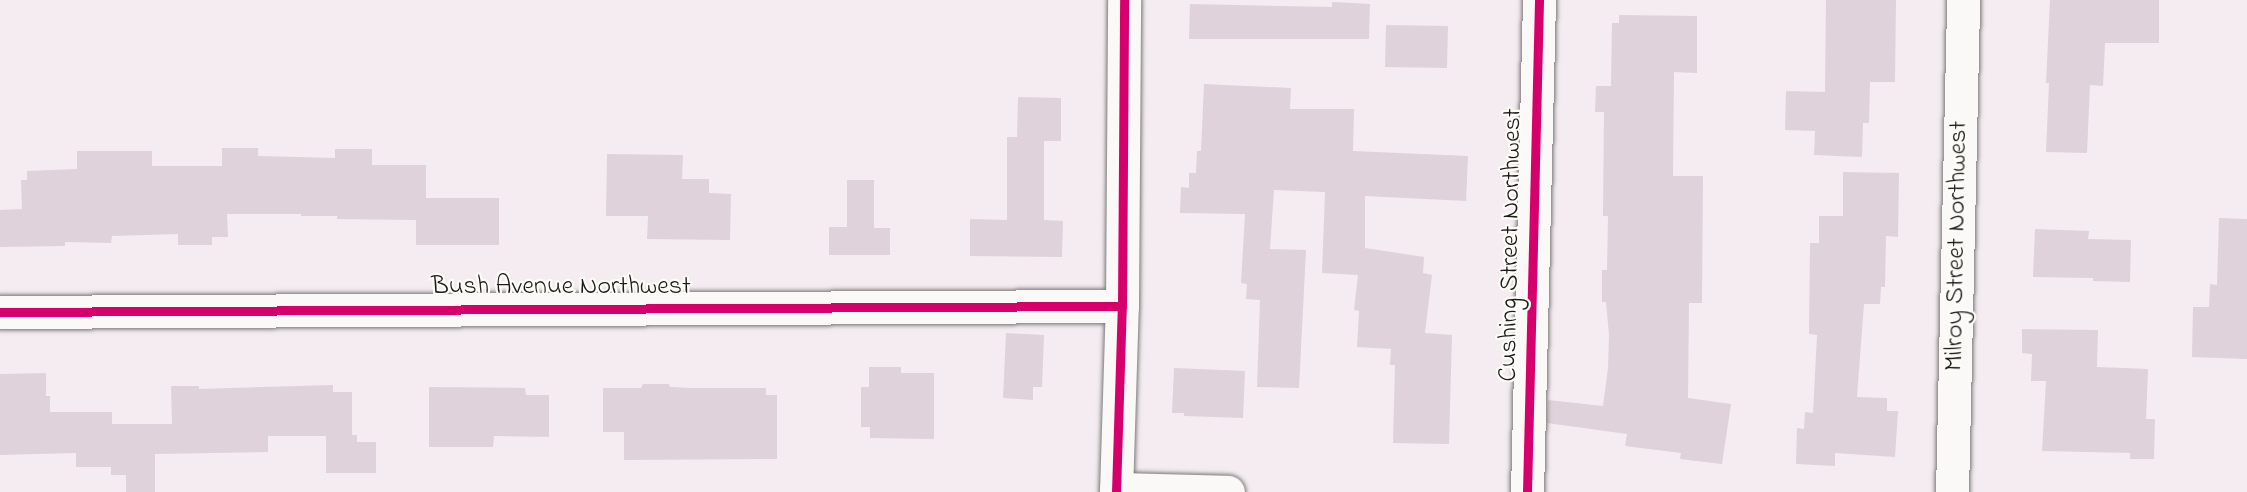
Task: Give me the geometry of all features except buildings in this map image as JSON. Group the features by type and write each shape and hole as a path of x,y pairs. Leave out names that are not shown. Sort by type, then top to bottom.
{"street":[{"path":"1124,0 1122,306 1116,491 1228,492"},
{"name":"Cushing Street Northwest","path":"1527,492 1539,0"},
{"name":"Milroy Street Northwest","path":"1952,492 1964,0"},
{"name":"Bush Avenue Northwest","path":"0,312 1122,306"}],"cycle path":[{"path":"1116,492 1122,306 1124,0"},
{"path":"1527,492 1539,0"},
{"path":"0,312 1122,306"}]}
